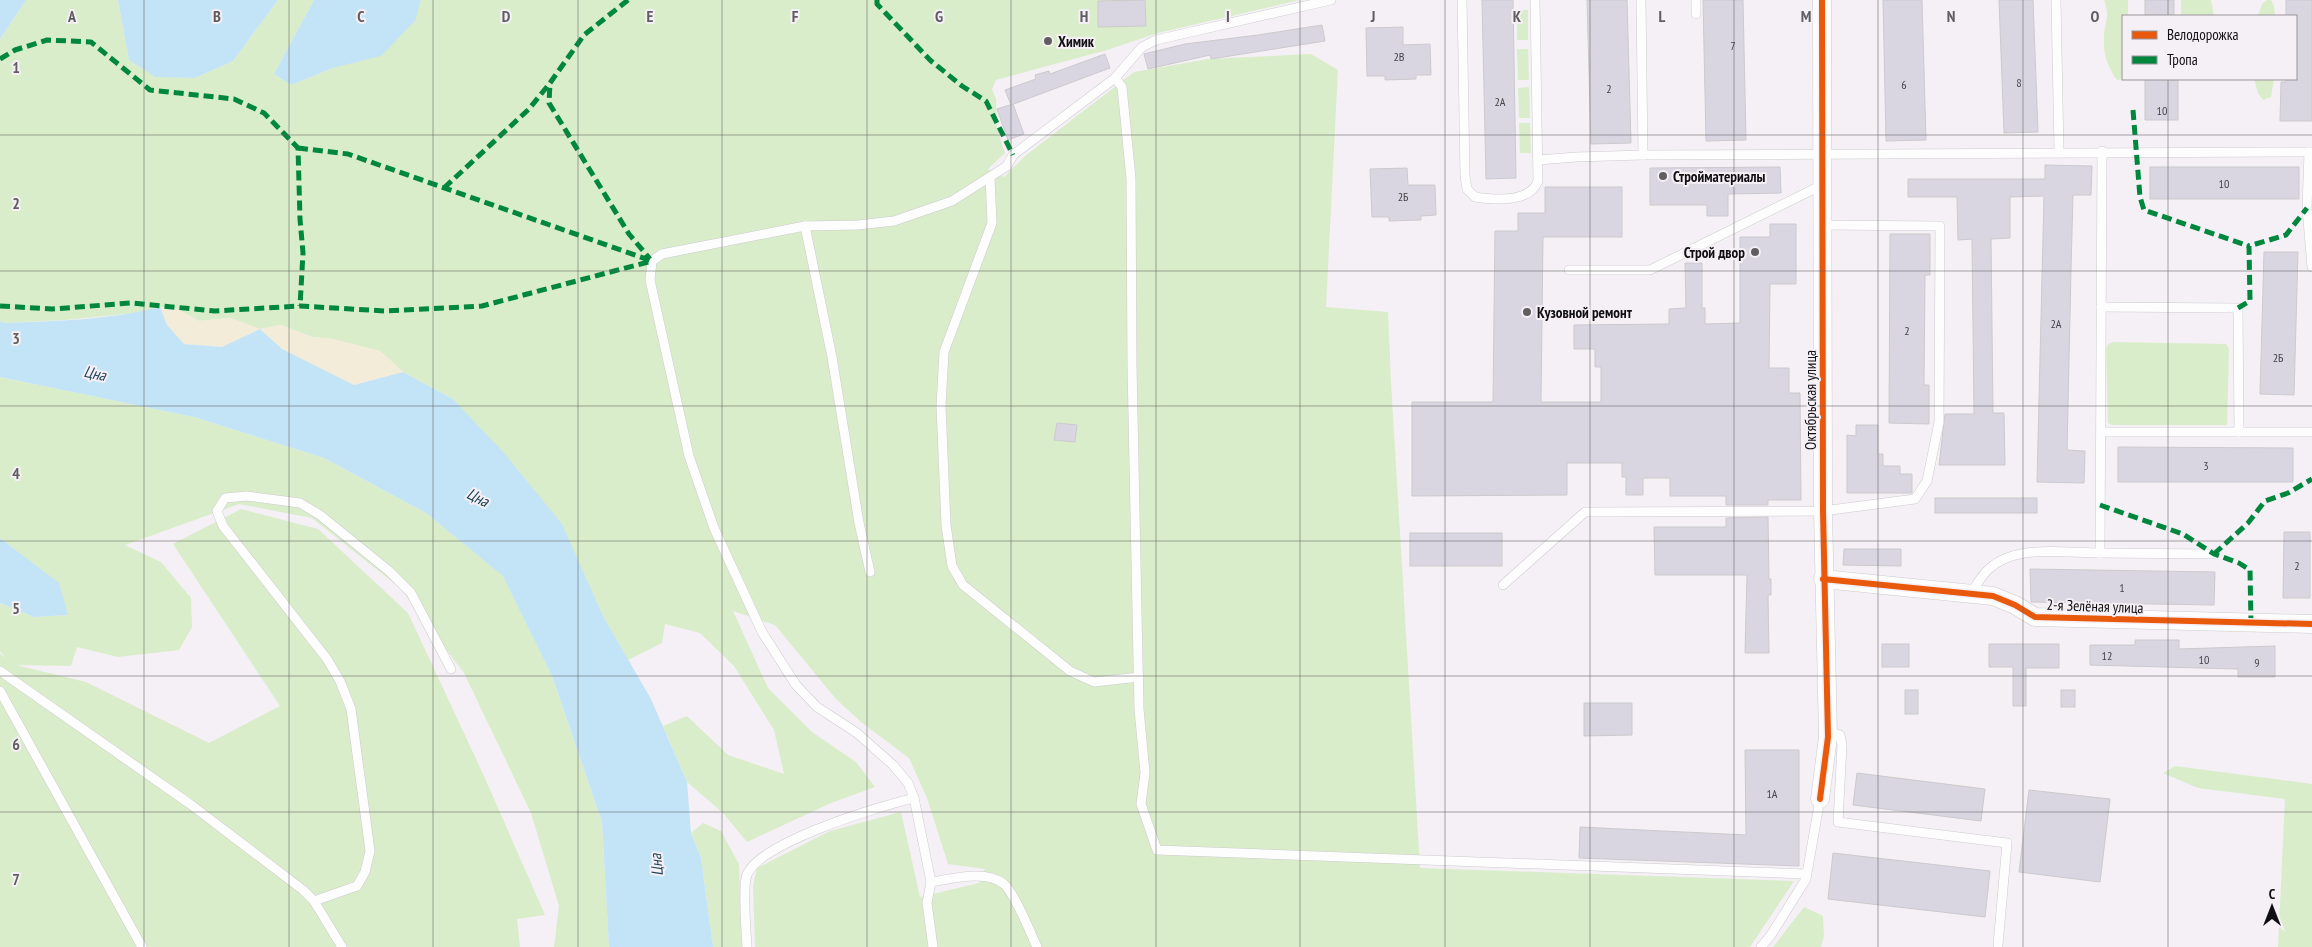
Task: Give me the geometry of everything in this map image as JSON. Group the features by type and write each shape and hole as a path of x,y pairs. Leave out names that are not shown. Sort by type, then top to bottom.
{"street":[{"name":"Октябрьская улица","path":"1820,799 1828,731 1822,510 1822,0"},
{"name":"2-я Зелёная улица","path":"1823,580 1993,596 2015,605 2035,617 2312,624"}],"lane":[{"path":"933,947 927,903 931,882 914,798 908,783 893,765 857,733 818,707 796,685 762,632 714,528 689,456 650,280 652,261 662,254 805,226 858,225 894,221 952,201 1007,166 1014,155 1115,78 1142,47 1156,40 1331,0"},
{"path":"1462,0 1465,176 1467,189 1475,197 1492,199 1528,195 1535,190 1538,181 1535,0"},
{"path":"1641,0 1643,154"},
{"path":"1696,0 1696,14"},
{"path":"2056,0 2059,152"},
{"path":"1115,78 1122,87 1131,180 1132,366 1139,677 1145,773 1141,804 1157,850 1806,874"},
{"path":"1538,160 1576,156 1643,154 1822,155 2102,151 2311,152 2307,208 2312,267"},
{"path":"2100,553 2102,151"},
{"path":"990,178 992,224 944,352 942,416 946,525 952,566 963,585 1070,671 1094,682 1139,677"},
{"path":"1569,270 1650,270 1822,185"},
{"path":"1503,586 1585,512 1822,510 1915,499 1927,481 1939,422 1940,226 1822,225"},
{"path":"805,226 832,357 859,523 870,572"},
{"path":"2102,307 2238,308 2239,432"},
{"path":"2101,432 2312,432"},
{"path":"314,901 357,886 365,872 370,851 351,709 340,681 327,659 223,526 217,511 226,498 247,496 300,503 320,514 389,571 410,592 451,669"},
{"path":"1971,593 1989,568 2009,556 2022,552 2214,554"},
{"path":"0,671 190,804 302,890 314,901 342,947"},
{"path":"0,691 142,947"},
{"path":"1828,731 1840,735 1842,745 1838,822 2007,843 1998,945"},
{"path":"747,947 746,878 752,864 825,825 873,808 914,798"},
{"path":"1762,947 1771,935 1806,874 1820,799"},
{"path":"931,882 988,877 1004,884 1019,908 1037,947"}],"green space":[{"path":"26,0 118,0 129,60 155,76 195,78 233,61 278,0 314,0 274,74 291,85 333,68 414,21 421,0 1300,0 1158,33 1107,50 996,80 992,89 996,99 997,128 1005,153 988,169 1004,177 1025,156 1134,72 1208,59 1311,54 1338,70 1326,307 1388,312 1420,868 1794,881 1750,947 755,947 753,885 757,868 830,831 901,812 920,897 979,883 985,869 948,864 927,798 909,758 861,722 836,699 775,625 733,611 768,688 812,732 856,762 875,787 831,803 747,842 723,813 687,782 663,726 687,716 728,755 784,774 774,730 734,666 700,633 665,624 662,643 628,660 603,616 453,399 403,372 380,351 333,339 312,337 281,325 260,329 230,318 199,321 175,308 160,307 134,313 66,320 4,323 0,321 0,39"},
{"path":"2104,0 2128,0 2128,15 2122,15 2122,79 2117,80 2105,56 2106,6"},
{"path":"2181,0 2211,0 2214,15 2181,15"},
{"path":"2267,0 2271,0 2275,15 2258,15 2262,4"},
{"path":"1517,10 1528,10 1528,40 1517,40"},
{"path":"1517,49 1528,49 1529,80 1518,80"},
{"path":"2254,80 2274,80 2271,97 2263,100 2258,93"},
{"path":"1529,87 1530,118 1519,118 1518,88"},
{"path":"1519,123 1530,123 1531,153 1520,153"},
{"path":"2114,342 2226,344 2229,349 2227,425 2113,425 2108,423 2106,349 2108,344"},
{"path":"0,377 194,417 324,458 426,513 504,576 552,676 602,822 609,947 554,947 559,906 531,813 464,673 400,588 312,518 239,504 125,545 161,562 191,598 192,627 179,650 118,657 77,647 71,666 16,665 86,682 209,743 280,706 173,544 241,509 318,529 408,613 484,776 545,915 517,919 520,947 0,947 0,653 6,658 0,651 0,603 34,617 68,615 58,583 0,538"},
{"path":"2175,766 2312,784 2312,947 2278,947 2285,799 2198,788 2163,773"},
{"path":"703,823 721,831 739,864 742,947 713,947 701,858 691,833"},
{"path":"1804,907 1823,916 1824,936 1821,947 1773,947"}],"sand":[{"path":"160,307 175,308 199,321 230,318 260,329 222,347 184,344 167,325"},
{"path":"281,325 311,337 333,339 380,351 403,372 354,385 282,349 260,329"}],"water":[{"path":"0,0 26,0 0,39"},
{"path":"118,0 278,0 233,61 195,78 155,77 129,60"},
{"path":"314,0 421,0 415,21 381,56 333,68 291,85 274,74"},
{"name":"Цна","path":"160,307 167,325 184,344 222,347 260,329 282,349 354,385 403,372 453,399 505,454 562,524 603,616 651,699 687,782 691,833 701,858 713,947 609,947 602,822 552,676 503,576 426,513 324,458 194,417 0,377 0,321 4,323 83,319 122,315"},
{"path":"0,538 59,583 68,615 34,617 0,603"}],"building":[{"path":"1145,0 1146,26 1098,27 1098,1"},
{"path":"1482,0 1513,0 1516,178 1486,179"},
{"path":"1587,0 1627,0 1631,143 1591,144"},
{"path":"1703,0 1743,0 1746,140 1706,141"},
{"path":"1883,0 1922,0 1926,140 1886,141"},
{"path":"1999,0 2033,0 2038,132 2004,133"},
{"path":"2145,0 2174,0 2174,15 2145,15"},
{"path":"2286,0 2312,0 2312,121 2280,121 2281,82 2297,80 2297,15 2286,15"},
{"path":"1322,25 1325,41 1211,59 1210,55 1148,69 1144,54 1185,44"},
{"path":"1403,27 1403,45 1430,44 1431,75 1416,75 1416,79 1385,80 1385,76 1367,76 1366,28"},
{"path":"1105,54 1110,68 1011,105 1005,90 1036,79 1035,75 1049,71 1050,74"},
{"path":"2145,80 2178,80 2178,120 2145,120"},
{"path":"1013,104 1024,134 1008,140 997,109"},
{"path":"2045,165 2092,166 2091,195 2073,195 2071,270 2067,450 2085,451 2084,483 2037,482 2044,196 2010,197 2010,238 1991,239 1993,413 2004,413 2005,465 1939,465 1945,414 1974,414 1972,239 1958,240 1957,197 1908,197 1908,179 2045,179"},
{"path":"1780,167 1781,193 1728,194 1728,216 1707,216 1707,205 1650,205 1650,168"},
{"path":"2150,167 2299,167 2299,199 2150,199"},
{"path":"1407,168 1408,185 1435,185 1436,215 1421,216 1421,220 1389,221 1389,217 1372,217 1370,169"},
{"path":"1545,187 1622,187 1622,237 1543,237 1541,402 1601,402 1601,367 1595,367 1595,349 1574,349 1574,325 1669,324 1669,309 1686,308 1685,263 1702,263 1702,308 1705,308 1705,324 1740,323 1740,237 1770,237 1770,224 1796,224 1796,284 1770,284 1769,368 1789,368 1789,393 1800,393 1801,500 1768,500 1768,505 1726,505 1726,496 1670,496 1670,478 1643,478 1643,495 1626,495 1626,477 1622,477 1622,463 1567,463 1567,495 1412,496 1412,402 1493,402 1495,231 1518,231 1518,213 1545,213"},
{"path":"1890,234 1930,234 1930,275 1925,275 1924,385 1929,385 1929,424 1889,423"},
{"path":"2264,252 2298,252 2294,395 2260,394"},
{"path":"1057,423 1077,425 1075,442 1054,440"},
{"path":"1856,425 1878,425 1878,454 1883,454 1883,466 1900,466 1900,474 1912,474 1912,493 1847,493 1847,435 1856,436"},
{"path":"2118,447 2293,448 2293,482 2118,482"},
{"path":"1935,498 2037,498 2037,513 1935,513"},
{"path":"1768,517 1769,579 1771,579 1771,595 1768,595 1769,653 1745,653 1747,575 1655,575 1654,527 1726,527 1726,518"},
{"path":"2284,532 2310,532 2310,598 2283,598"},
{"path":"1410,533 1502,533 1502,566 1410,566"},
{"path":"1844,549 1901,549 1901,566 1843,565"},
{"path":"2030,569 2215,572 2214,605 2031,602"},
{"path":"2135,640 2179,640 2179,649 2275,646 2275,677 2238,677 2238,669 2090,665 2090,645 2135,645"},
{"path":"1882,644 1909,644 1909,667 1882,667"},
{"path":"1989,644 2059,644 2059,668 2026,668 2026,706 2013,706 2013,667 1989,667"},
{"path":"1905,690 1918,690 1918,714 1905,714"},
{"path":"2061,690 2075,690 2075,707 2061,707"},
{"path":"1584,703 1632,703 1632,735 1584,736"},
{"path":"1745,750 1799,750 1799,866 1579,858 1580,827 1746,835"},
{"path":"1857,773 1985,789 1981,821 1853,805"},
{"path":"2029,790 2110,799 2100,882 2019,872"},
{"path":"1833,853 1990,871 1985,917 1828,899"}],"marked path":[{"path":"628,0 584,35 550,83 549,103 629,234 650,259"},
{"path":"877,0 877,4 930,60 962,86 986,101 1013,155"},
{"path":"0,59 15,50 47,40 91,42 150,90 234,99 264,113 298,148 303,253 300,306"},
{"path":"444,188 529,109 550,83"},
{"path":"2133,110 2140,197 2144,210 2249,246"},
{"path":"298,148 348,154 652,261"},
{"path":"2238,308 2250,301 2249,246 2286,235 2307,208"},
{"path":"0,306 52,309 131,303 215,311 300,306 385,311 482,306 652,261"},
{"path":"2214,554 2248,523 2265,501 2288,493 2312,479"},
{"path":"2100,505 2183,534 2214,554 2239,563 2250,570 2251,623"}],"cycle path":[{"path":"1820,799 1828,737 1823,511 1822,0"},
{"path":"1823,579 1993,596 2015,605 2035,617 2312,624"}],"place":[{"name":"Химик","path":"1048,41"},
{"name":"Стройматериалы","path":"1663,176"},
{"name":"Строй двор","path":"1755,252"},
{"name":"Кузовной ремонт","path":"1527,312"}]}
